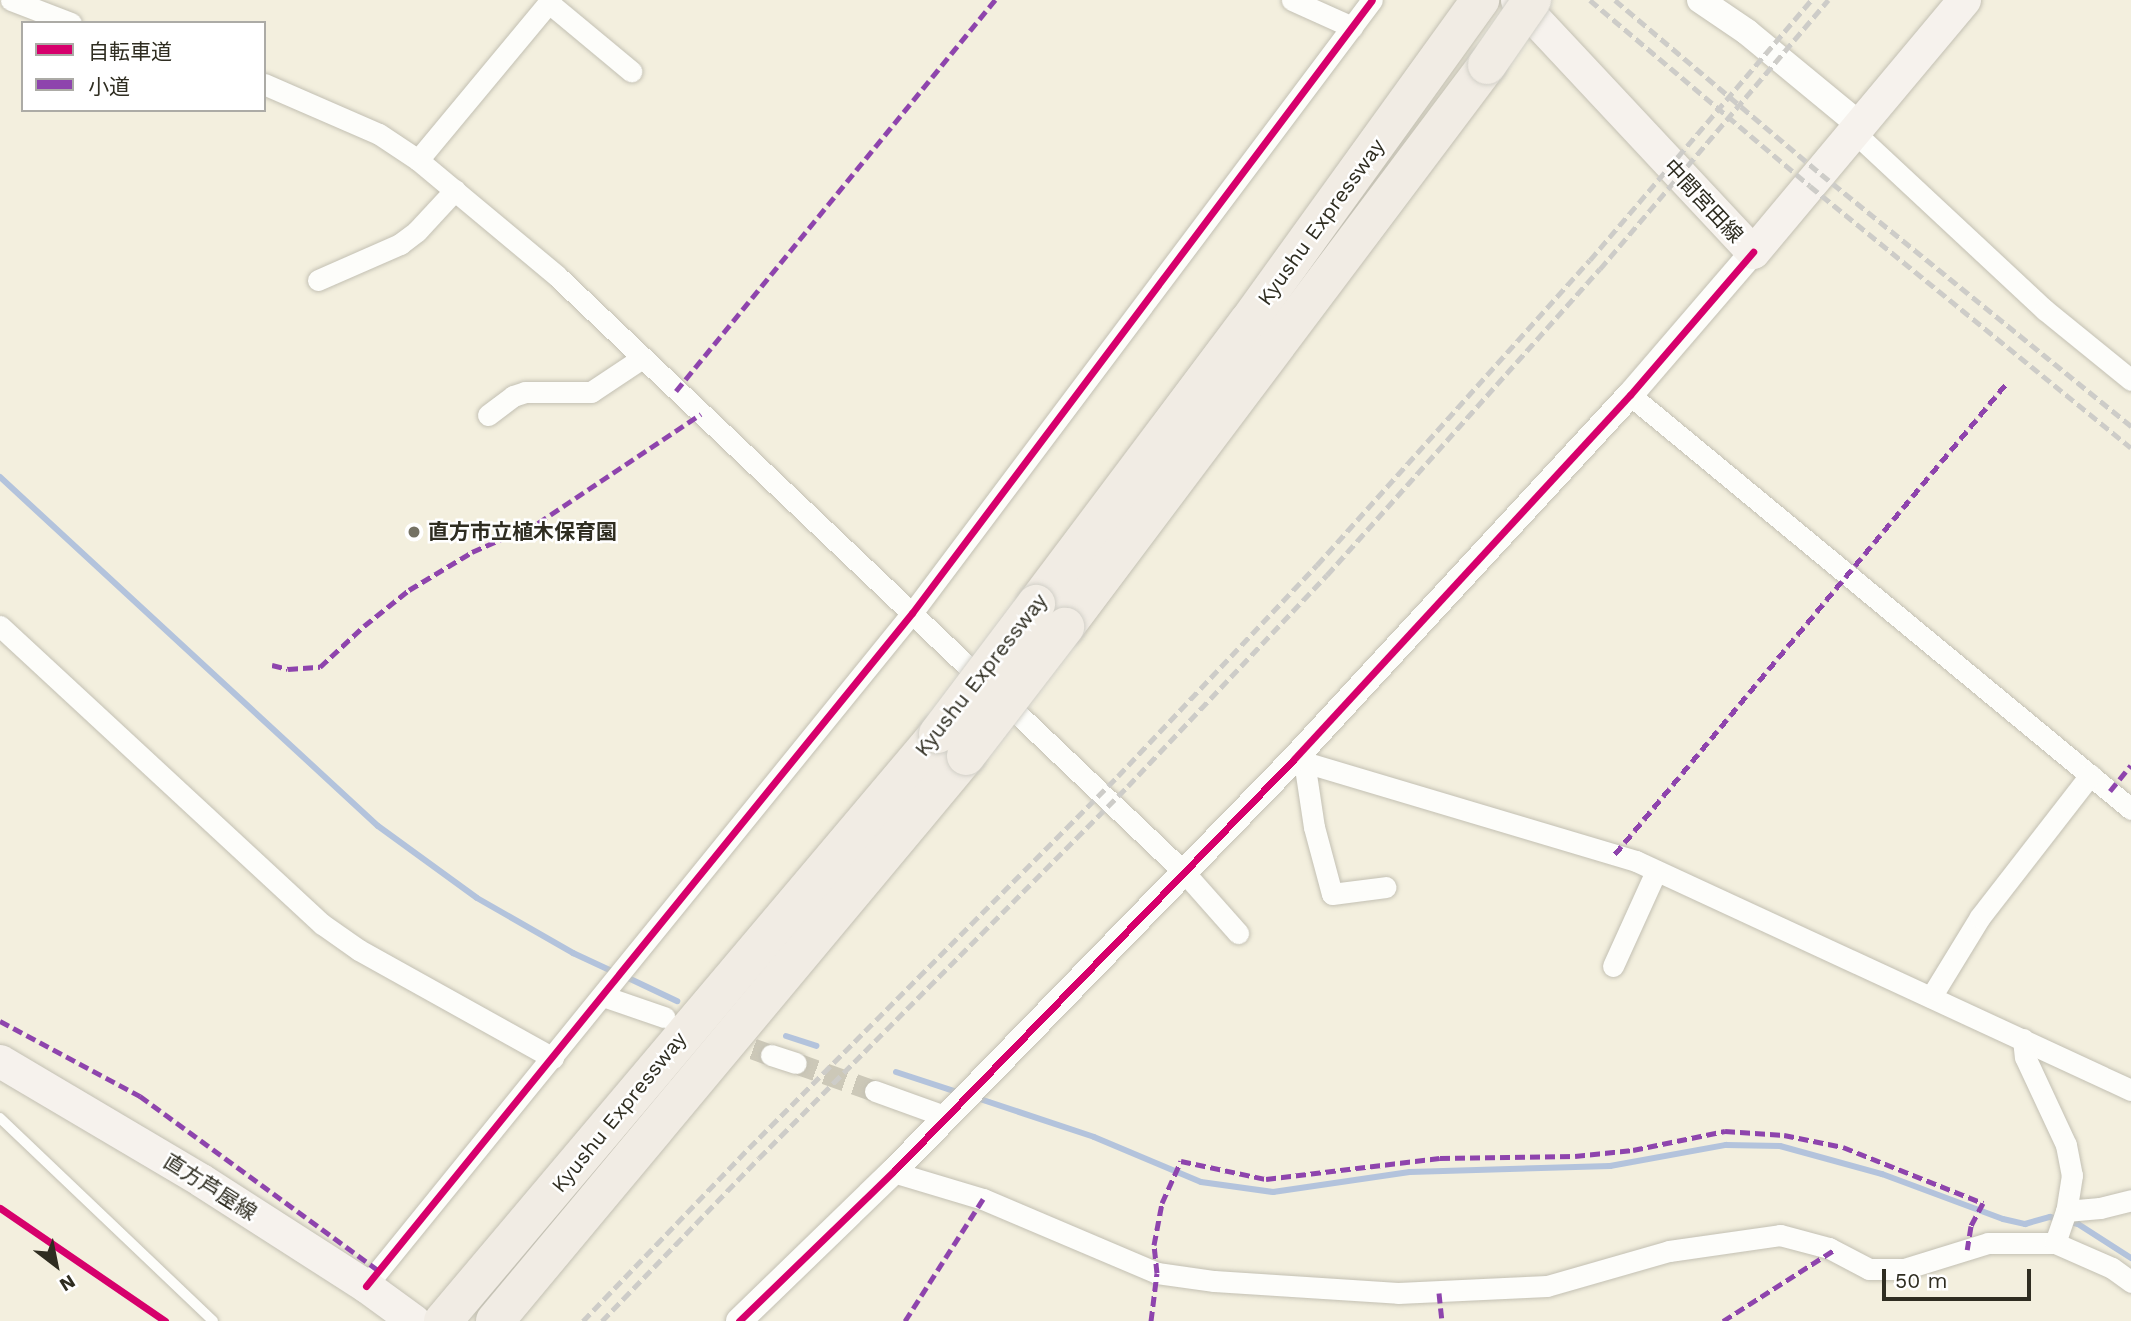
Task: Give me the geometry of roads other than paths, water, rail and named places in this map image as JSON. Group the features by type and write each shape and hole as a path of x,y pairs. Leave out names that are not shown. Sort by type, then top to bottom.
{"highway":[{"name":"Kyushu Expressway","path":"1050,615 1248,322 1480,0"},
{"name":"Kyushu Expressway","path":"495,1321 530,1282 756,1005 1050,615 1487,65 1532,0"},
{"name":"Kyushu Expressway","path":"443,1321 501,1256 729,979 952,745"}],"main road":[{"name":"中間宮田線","path":"1517,0 1753,252 1964,0"},
{"name":"直方芦屋線","path":"0,1061 201,1180 366,1286 414,1321"}],"street":[{"path":"11,0 66,21"},
{"path":"1292,0 1352,27"},
{"path":"366,1286 553,1058 627,962 691,889 912,613 1372,0"},
{"path":"1700,0 1747,32 1857,128 2045,310 2131,380"},
{"path":"418,160 550,1 631,71"},
{"path":"266,85 379,134 418,160 557,276 1183,872 1238,933"},
{"path":"318,280 400,244 417,231 455,190"},
{"path":"739,1321 894,1172 1183,872 1299,760 1630,394 1753,252"},
{"path":"488,415 513,396 525,392 591,392 642,358"},
{"path":"1630,394 2131,809"},
{"path":"0,626 321,924 359,950 553,1058"},
{"path":"1299,760 1538,830 1656,871 2131,1090"},
{"path":"1299,760 1332,894 1386,887"},
{"path":"1931,997 1980,916 2090,775"},
{"path":"1613,966 1656,871"},
{"path":"606,991 664,1017"},
{"path":"2023,1039 2025,1057 2066,1145 2072,1175 2066,1211 2055,1243"},
{"path":"771,1055 796,1063"},
{"path":"875,1091 950,1113"},
{"path":"894,1172 983,1199 1157,1273 1213,1281 1398,1293 1548,1286 1669,1251 1780,1235 1829,1248 1870,1269 1904,1269 1988,1243 2055,1243 2112,1268 2131,1282"},
{"path":"2066,1211 2100,1208 2131,1200"}],"lane":[{"path":"0,1118 213,1321"}],"waterway":[{"path":"0,477 378,826 477,898 573,953 614,972"},
{"path":"624,976 677,1001"},
{"path":"786,1036 816,1046"},
{"path":"896,1072 960,1093"},
{"path":"974,1097 1094,1137 1201,1182 1273,1192 1410,1172 1610,1166 1726,1145 1780,1146 1882,1174 2003,1219 2025,1224 2050,1217 2078,1224 2131,1258"}],"tunnel":[{"path":"724,1038 771,1055"},
{"path":"796,1063 875,1091"}],"railway":[{"path":"1590,0 1810,186 2131,448"},
{"path":"1615,0 1821,174 2131,426"},
{"path":"583,1321 749,1148 1118,776 1317,565 1590,260 1811,0"},
{"path":"602,1321 759,1158 1128,786 1327,575 1600,269 1828,0"}],"place":[{"name":"直方市立植木保育園","path":"414,532"}]}
